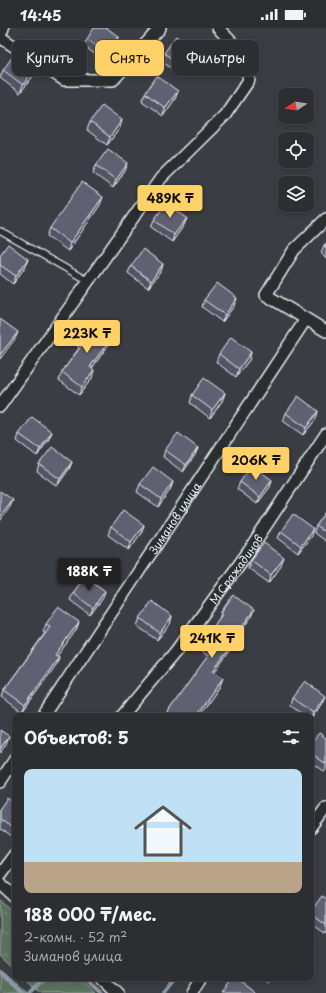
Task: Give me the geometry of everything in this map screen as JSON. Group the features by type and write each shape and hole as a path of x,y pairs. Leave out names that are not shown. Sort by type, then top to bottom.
{"street":[{"path":"0,37 64,80 113,80 160,28"},
{"path":"0,406 161,178 225,115 249,80 244,55 218,28"},
{"path":"326,219 294,250 266,295 326,331"},
{"name":"Зиманов улица","path":"45,713 306,318"},
{"name":"М.Сражадинов","path":"124,713 176,651 249,551 326,434"},
{"path":"0,782 12,764"},
{"path":"314,824 326,808"},
{"path":"0,874 12,858"},
{"path":"0,883 12,894"},
{"path":"105,981 118,993"},
{"path":"192,993 199,981"}],"lane":[{"path":"0,231 88,281"}],"green space":[{"path":"0,900 12,911 12,965 0,954"},
{"path":"0,968 12,979 12,981 15,981 28,993 0,993"},
{"path":"28,981 83,981 96,993 40,993"}],"building":[{"path":"94,28 107,28 119,37 117,40 95,40 95,45 87,39"},
{"path":"176,36 181,40 173,40"},
{"path":"172,42 172,59 164,53"},
{"path":"12,57 12,76 29,76 23,85 3,70"},
{"path":"157,76 178,91 165,108 145,93"},
{"path":"102,105 122,120 110,137 90,122"},
{"path":"108,149 128,163 116,180 96,165"},
{"path":"82,182 103,197 70,243 50,228"},
{"path":"166,203 187,218 174,235 154,220"},
{"path":"8,244 28,259 16,276 0,265 0,255"},
{"path":"143,249 163,264 151,281 131,266"},
{"path":"217,283 237,298 225,315 204,300"},
{"path":"0,319 18,332 0,355"},
{"path":"92,322 112,337 90,367 94,370 82,387 62,372 84,342 79,339"},
{"path":"231,337 251,352 239,369 219,354"},
{"path":"204,378 225,393 212,410 192,395"},
{"path":"298,396 318,411 306,428 286,413"},
{"path":"32,417 52,432 40,449 19,434"},
{"path":"178,433 198,448 186,465 165,450"},
{"path":"52,447 72,462 60,479 39,464"},
{"path":"252,465 272,480 260,497 240,482"},
{"path":"153,467 173,482 161,499 140,484"},
{"path":"0,491 13,500 0,517"},
{"path":"123,510 144,525 131,542 111,527"},
{"path":"326,512 326,533 316,526"},
{"path":"293,514 313,529 301,546 281,531"},
{"path":"264,543 284,558 271,575 251,560"},
{"path":"85,576 105,591 93,608 73,593"},
{"path":"233,595 254,610 233,639 235,641 213,671 223,678 198,713 167,713 212,650 202,642 223,613 221,612"},
{"path":"152,601 172,616 160,633 140,618"},
{"path":"58,607 79,622 55,655 59,657 25,705 4,690 50,627 46,624"},
{"path":"305,681 325,696 313,713 292,698"},
{"path":"0,730 9,736 0,749"},
{"path":"319,733 326,738 326,764 314,755 314,740"},
{"path":"7,798 12,802 12,828 0,819 0,808"},
{"path":"322,896 326,899 326,925 314,916 314,907"},
{"path":"232,981 241,981 255,992 255,993 223,993"}],"waterway":[{"path":"0,971 23,993"},
{"path":"30,993 41,981"},
{"path":"88,981 102,993"},
{"path":"163,993 173,981"}]}
